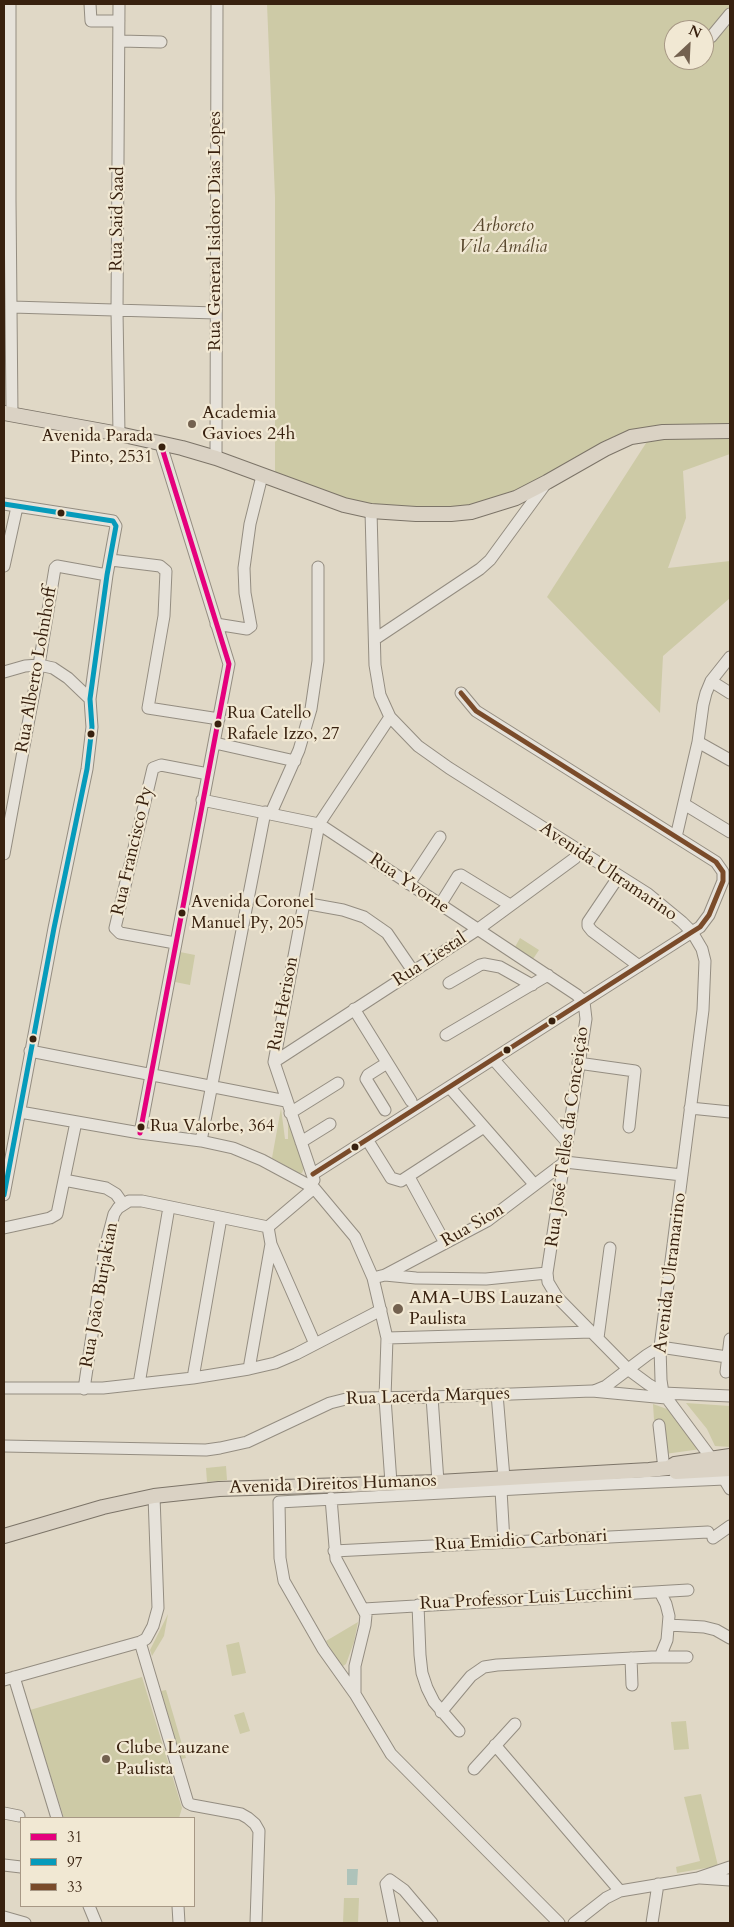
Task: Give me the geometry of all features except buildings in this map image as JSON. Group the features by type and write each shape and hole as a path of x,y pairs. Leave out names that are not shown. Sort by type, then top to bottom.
{"main road":[{"path":"8,414 119,434 161,445 182,448 216,458 344,505 371,511 440,515 471,512 516,498 604,448 631,437 663,432 730,430"},
{"name":"Avenida Direitos Humanos","path":"4,1536 99,1508 154,1496 219,1489 391,1483 502,1484 666,1468 675,1464 723,1473 730,1456"}],"street":[{"path":"8,414 12,308 10,4"},
{"path":"90,4 91,21 119,21"},
{"name":"Rua Said Saad","path":"119,4 117,311 119,434"},
{"name":"Rua General Isidoro Dias Lopes","path":"216,458 217,4"},
{"path":"714,33 730,14"},
{"path":"120,41 160,42"},
{"path":"12,308 216,312"},
{"path":"140,1133 229,664 228,655 216,624 161,445"},
{"path":"216,624 247,629 251,626 245,593 244,568 250,524 262,476"},
{"path":"375,639 485,565 547,482"},
{"path":"4,504 113,521 116,526 107,575 90,699 92,727 87,769 30,1051 4,1195"},
{"path":"4,566 17,507"},
{"name":"Avenida Ultramarino","path":"371,511 375,665 380,695 390,717 418,746 662,905 692,932 702,949 705,969 703,1010 660,1347 664,1395"},
{"path":"111,560 160,566 166,571 164,616 148,708 219,719"},
{"name":"Rua Alberto Lohnhoff","path":"4,854 56,567 107,575"},
{"path":"201,1140 268,813 295,761 306,733 312,709 318,661 318,567"},
{"path":"676,837 698,742 703,705 711,681 730,657"},
{"path":"4,672 25,666 39,665 53,668 62,673 90,699"},
{"path":"711,681 730,693"},
{"path":"314,1174 700,927 709,914 723,881 723,872 716,862 476,711 461,693"},
{"name":"Rua Herison","path":"314,1188 314,1174 290,1113 274,1062 319,824 390,717"},
{"path":"698,742 730,760"},
{"path":"214,743 295,761"},
{"name":"Rua Francisco Py","path":"175,942 120,933 115,928 152,768 161,765 208,774"},
{"path":"202,800 319,824"},
{"path":"684,804 730,832"},
{"name":"Rua Yvorne","path":"319,824 499,945 540,980 577,995 584,1002"},
{"path":"409,884 440,837"},
{"name":"Rua Liestal","path":"274,1062 477,930 575,858 580,851"},
{"path":"440,905 458,876 461,875 510,905"},
{"path":"619,876 588,922 589,928 639,966"},
{"path":"304,903 343,910 364,917 387,933 413,971"},
{"path":"449,983 480,965 490,964 540,980"},
{"path":"446,1035 540,980"},
{"name":"Rua José Telles da Conceição","path":"547,1273 586,1019 584,1002"},
{"path":"354,1010 411,1101"},
{"path":"30,1051 212,1088 286,1100"},
{"path":"494,1060 567,1142"},
{"path":"385,1110 366,1079 368,1075 387,1063"},
{"path":"578,1063 634,1071 629,1127"},
{"path":"290,1113 338,1083"},
{"path":"450,1088 534,1184"},
{"path":"690,1108 730,1112"},
{"path":"20,1112 140,1133 201,1140 251,1154 314,1188 355,1237 379,1276 381,1310 387,1338 385,1398 391,1483"},
{"path":"4,1227 50,1218 57,1214 76,1122"},
{"path":"301,1142 331,1125"},
{"path":"368,1141 391,1178 401,1181 484,1127"},
{"path":"565,1162 682,1175"},
{"name":"Rua Sion","path":"379,1276 487,1221 565,1162"},
{"path":"409,1177 445,1243"},
{"path":"64,1180 106,1188 116,1194 123,1204"},
{"path":"314,1188 268,1227 271,1244 315,1344"},
{"name":"Rua João Burjakian","path":"84,1389 105,1248 114,1214 118,1208 135,1200 268,1227"},
{"path":"139,1384 169,1206"},
{"path":"194,1378 222,1218"},
{"path":"249,1369 271,1244"},
{"path":"595,1335 610,1248"},
{"path":"379,1276 486,1279 547,1273 548,1282 557,1297 629,1370 664,1395 723,1473"},
{"path":"4,1388 84,1389 194,1378 249,1369 275,1363 381,1310"},
{"path":"387,1338 595,1335"},
{"path":"726,1372 730,1339"},
{"path":"660,1347 728,1357"},
{"name":"Rua Lacerda Marques","path":"592,1392 606,1386 629,1370 647,1354 660,1347"},
{"name":"Rua Lacerda Marques","path":"4,1446 220,1448 247,1442 330,1403 346,1399 592,1392 730,1396"},
{"path":"497,1394 504,1542"},
{"path":"432,1397 438,1482"},
{"path":"659,1425 666,1468"},
{"path":"559,1923 391,1754 355,1694 323,1649 284,1581 280,1558 280,1502 502,1484 723,1473"},
{"path":"58,1817 9,1679 146,1639 150,1633 158,1608 154,1496"},
{"path":"331,1498 334,1550 338,1565 366,1615 366,1625 355,1666 355,1694"},
{"name":"Rua Emidio Carbonari","path":"334,1550 710,1535 730,1526"},
{"name":"Rua Professor Luis Lucchini","path":"364,1609 688,1590"},
{"path":"660,1592 669,1616 667,1640 660,1657"},
{"path":"418,1605 422,1673 434,1702 459,1731"},
{"path":"669,1625 710,1629 721,1632 730,1638"},
{"path":"140,1642 188,1803 248,1818 259,1831 256,1923"},
{"path":"441,1712 471,1676 484,1667 630,1658 687,1657"},
{"path":"630,1658 632,1685"},
{"path":"474,1769 515,1724"},
{"path":"495,1745 620,1891"},
{"path":"4,1813 19,1816"},
{"path":"4,1865 20,1867"},
{"path":"574,1923 606,1898 620,1891 698,1878 730,1868"},
{"path":"698,1878 730,1880"},
{"path":"394,1923 386,1884 388,1881 394,1882 404,1890 432,1923"},
{"path":"652,1923 658,1884"},
{"path":"89,1907 96,1923"},
{"path":"178,1907 179,1923"},
{"path":"4,1917 25,1923"}],"green space":[{"name":"Arboreto Vila Amália","path":"267,4 730,4 730,426 647,434 574,472 459,510 371,507 275,478 275,197"},
{"path":"730,437 730,454 683,471 686,518 668,568 730,561 730,598 663,656 660,713 547,597 648,440"},
{"path":"520,938 539,950 533,959 515,947"},
{"path":"180,952 195,955 190,985 175,982"},
{"path":"281,1108 285,1139 288,1139 288,1119 305,1166 302,1173 272,1158"},
{"path":"686,1403 730,1406 730,1447 715,1446 707,1429"},
{"path":"653,1404 667,1409 701,1449 665,1454 662,1419 654,1420"},
{"path":"226,1466 227,1480 207,1482 206,1468"},
{"path":"168,1614 164,1636 152,1656 150,1650"},
{"path":"358,1622 354,1642 346,1664 343,1666 338,1662 326,1641"},
{"path":"239,1642 246,1673 232,1676 226,1645"},
{"name":"Clube Lauzane Paulista","path":"142,1677 182,1808 179,1817 64,1817 30,1710"},
{"path":"166,1690 186,1758 181,1759 161,1691"},
{"path":"244,1712 250,1731 240,1734 234,1715"},
{"path":"686,1721 689,1749 674,1750 671,1722"},
{"path":"701,1794 718,1866 677,1873 676,1867 700,1861 684,1797"},
{"path":"344,1898 359,1898 358,1923 343,1923"}],"shaded area":[{"path":"347,1869 358,1869 357,1885 347,1885"}],"transit line":[{"name":"31","path":"140,1133 229,664 161,445"},
{"name":"97","path":"4,504 113,521 116,526 107,575 90,699 92,727 87,769 54,928 4,1195"},
{"name":"33","path":"313,1174 700,927 709,915 723,881 723,872 716,862 476,711 461,693"}],"place":[{"name":"Academia Gavioes 24h","path":"192,424"},
{"name":"Avenida Parada Pinto, 2531","path":"162,447"},
{"name":"Rua Catello Rafaele Izzo, 27","path":"218,724"},
{"name":"Avenida Coronel Manuel Py, 205","path":"182,913"},
{"name":"Rua Valorbe, 364","path":"141,1127"},
{"name":"AMA-UBS Lauzane Paulista","path":"398,1309"},
{"name":"Clube Lauzane Paulista","path":"106,1759"}]}
